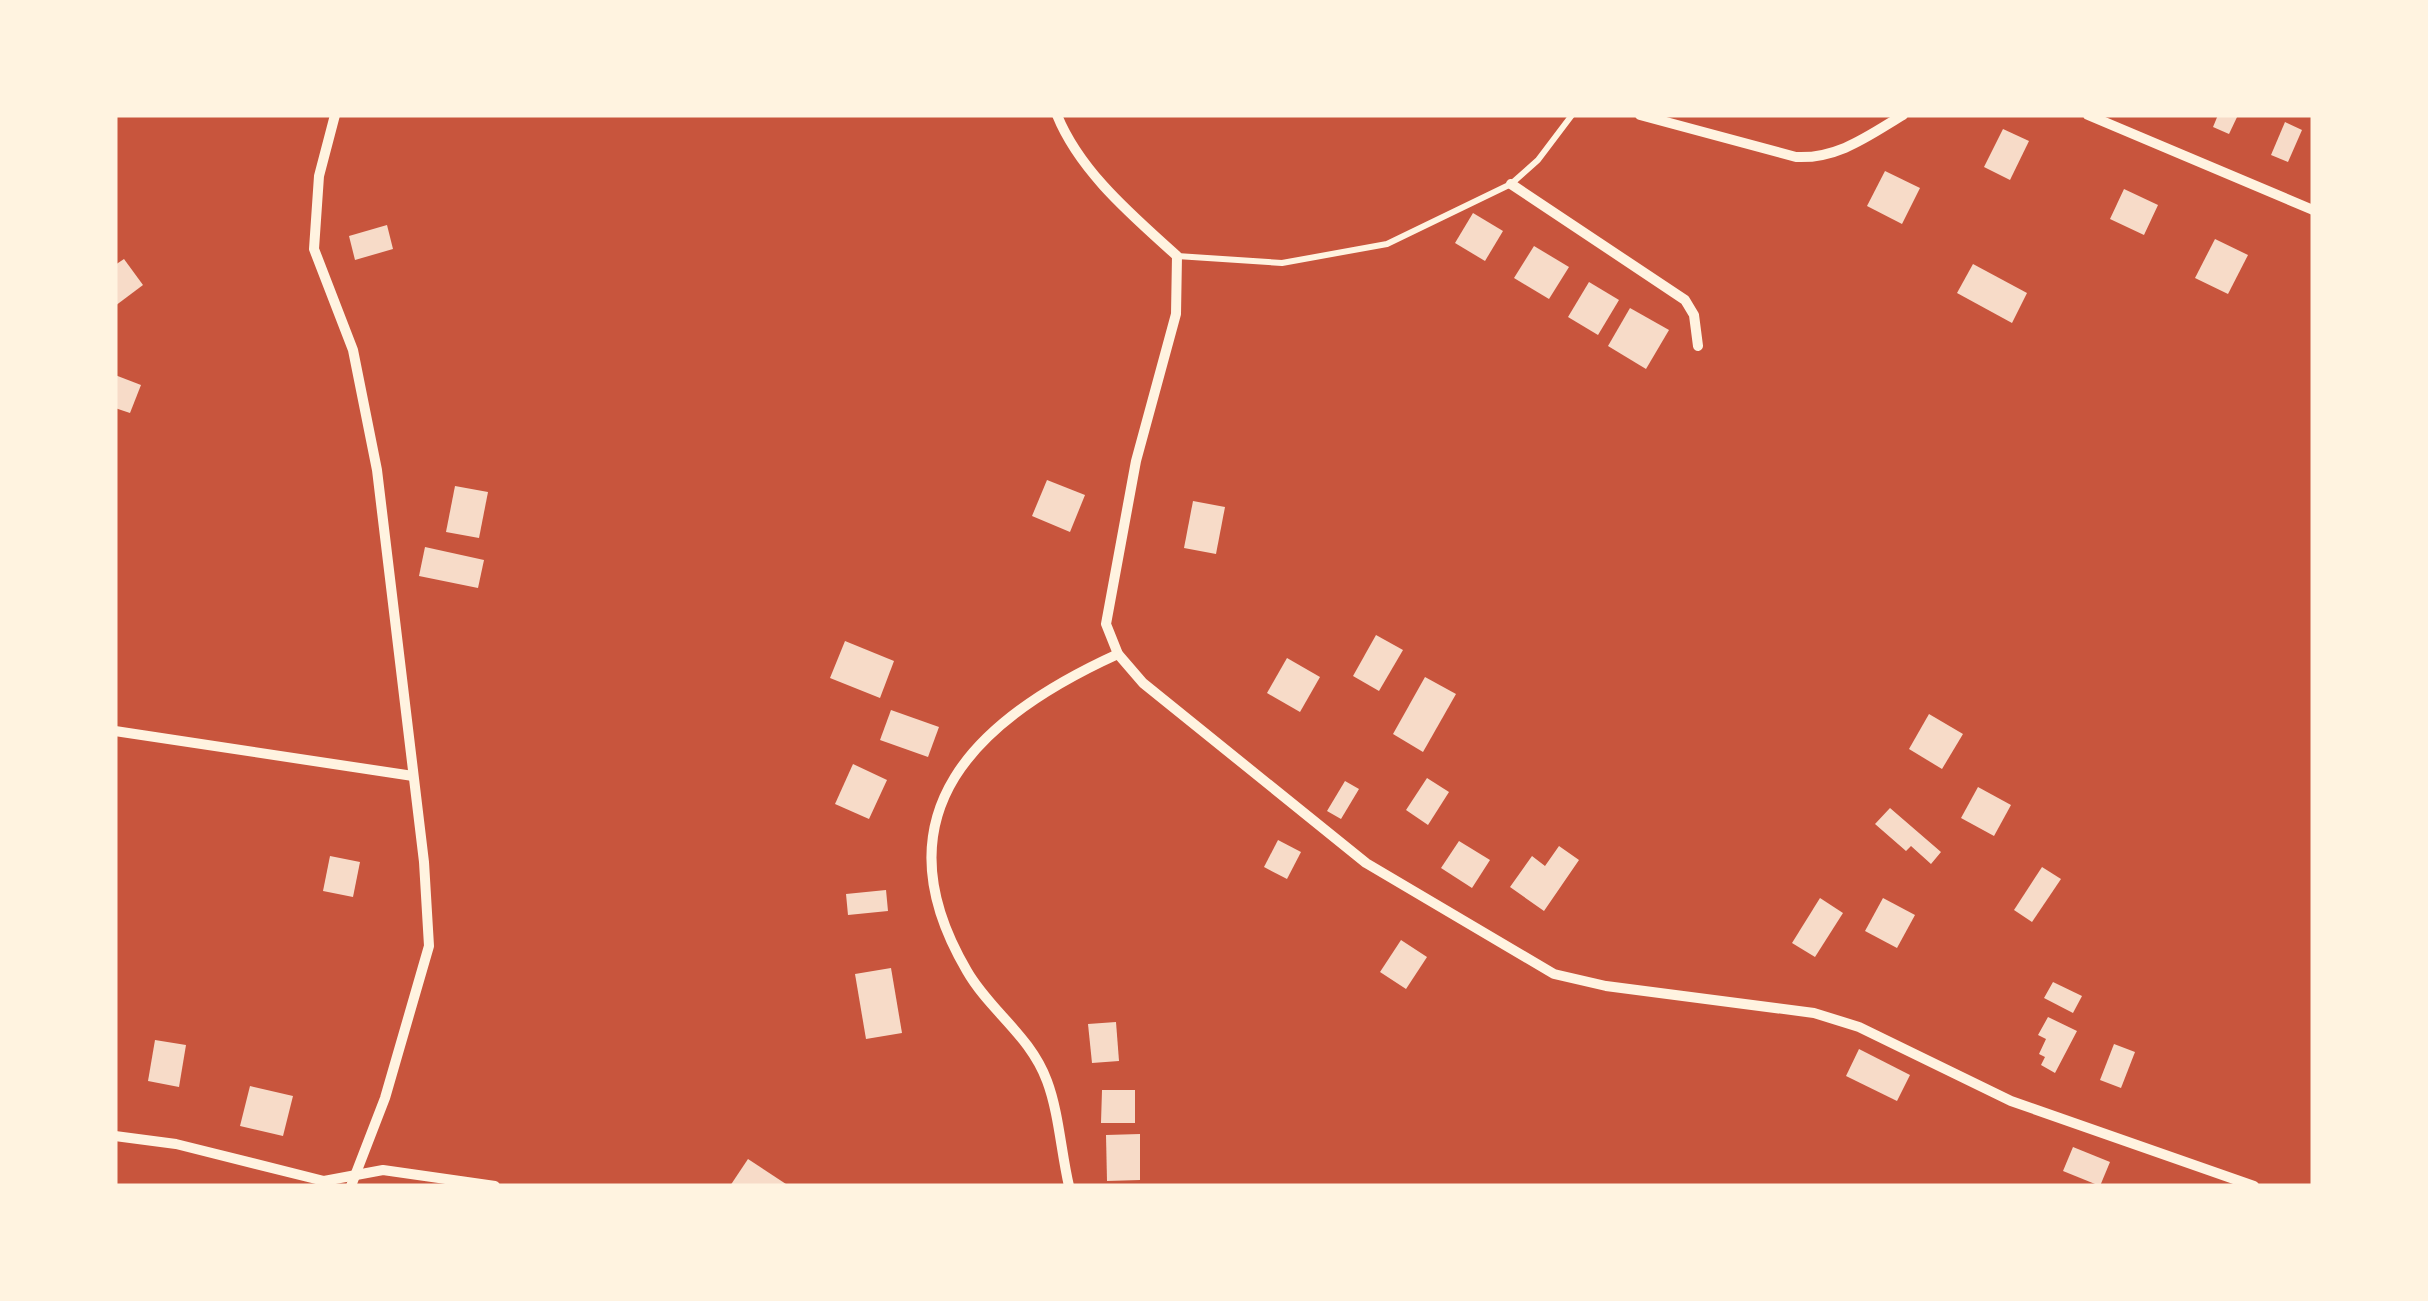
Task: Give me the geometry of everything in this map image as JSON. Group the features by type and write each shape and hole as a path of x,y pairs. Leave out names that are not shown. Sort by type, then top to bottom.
{"street":[{"path":"336,115 319,176 314,249 353,350 377,470 429,946 390,1082 353,1180"},
{"path":"1057,115 1065,135 1119,202 1176,256 1176,314 1136,461 1106,624 1118,654 1143,684 1366,863 1554,974 1606,986 1814,1012 1859,1027 2011,1101 2254,1186"},
{"path":"1640,115 1796,157 1817,158 1844,150 1903,115"},
{"path":"2088,115 2313,210"},
{"path":"1512,184 1685,300 1694,315 1698,346"},
{"path":"1069,1186 1048,1083 1028,1042 968,974 945,928 932,896 931,846 946,792 978,746 1013,710 1068,676 1118,654"},
{"path":"115,732 413,776"},
{"path":"115,1136 176,1144 324,1181 353,1180 382,1170 495,1186"}],"lane":[{"path":"1176,256 1282,263 1387,244 1512,184 1538,160 1572,115"}],"building":[{"path":"2218,115 2238,115 2229,134 2213,127"},
{"path":"2285,122 2302,130 2288,162 2271,155"},
{"path":"2003,129 2029,141 2010,180 1984,167"},
{"path":"1885,171 1920,188 1902,224 1867,206"},
{"path":"2124,189 2158,205 2144,235 2110,219"},
{"path":"1473,213 1503,231 1485,261 1455,243"},
{"path":"387,225 393,249 355,260 349,236"},
{"path":"2215,239 2248,255 2228,294 2195,278"},
{"path":"1534,246 1569,267 1549,299 1514,278"},
{"path":"124,259 143,285 115,306 115,265"},
{"path":"1973,264 2027,293 2012,323 1957,293"},
{"path":"1589,282 1619,300 1598,335 1568,317"},
{"path":"1630,308 1669,330 1646,369 1608,346"},
{"path":"115,375 141,385 130,413 115,408"},
{"path":"1047,480 1085,495 1070,532 1032,516"},
{"path":"455,486 488,492 479,538 446,532"},
{"path":"1193,501 1225,507 1216,554 1184,548"},
{"path":"425,547 484,560 478,588 419,576"},
{"path":"1376,635 1403,650 1379,691 1353,676"},
{"path":"845,641 894,661 880,698 830,678"},
{"path":"1287,658 1320,677 1300,712 1267,693"},
{"path":"1425,677 1456,694 1423,752 1393,734"},
{"path":"891,710 939,727 928,757 880,740"},
{"path":"1929,714 1963,734 1942,769 1909,749"},
{"path":"853,764 887,780 869,819 835,804"},
{"path":"1427,778 1449,792 1428,825 1406,810"},
{"path":"1345,781 1359,789 1341,819 1327,811"},
{"path":"1978,787 2011,805 1994,836 1961,818"},
{"path":"1890,808 1941,852 1931,864 1911,846 1906,851 1875,824"},
{"path":"1278,840 1301,852 1287,879 1264,867"},
{"path":"1459,841 1490,860 1472,888 1441,868"},
{"path":"1559,846 1579,860 1544,911 1510,887 1532,856 1545,866"},
{"path":"330,856 360,862 353,897 323,891"},
{"path":"2042,867 2061,879 2032,922 2014,910"},
{"path":"886,890 888,911 848,915 846,894"},
{"path":"1820,898 1843,913 1815,957 1792,943"},
{"path":"1883,898 1915,915 1897,948 1865,931"},
{"path":"1401,940 1427,957 1406,989 1380,972"},
{"path":"891,968 902,1033 866,1039 855,974"},
{"path":"2053,982 2082,996 2073,1013 2044,998"},
{"path":"2048,1017 2077,1031 2055,1073 2041,1065 2045,1057 2039,1054 2046,1039 2038,1035"},
{"path":"1116,1022 1119,1061 1092,1063 1088,1024"},
{"path":"155,1040 186,1045 179,1087 148,1081"},
{"path":"2114,1044 2135,1052 2121,1088 2100,1080"},
{"path":"1859,1049 1910,1075 1897,1101 1846,1076"},
{"path":"250,1086 293,1096 283,1136 240,1126"},
{"path":"1102,1090 1135,1090 1135,1123 1101,1123"},
{"path":"1140,1134 1140,1180 1107,1181 1106,1135"},
{"path":"2073,1147 2110,1162 2100,1186 2063,1171"},
{"path":"748,1159 789,1186 730,1186"}]}
